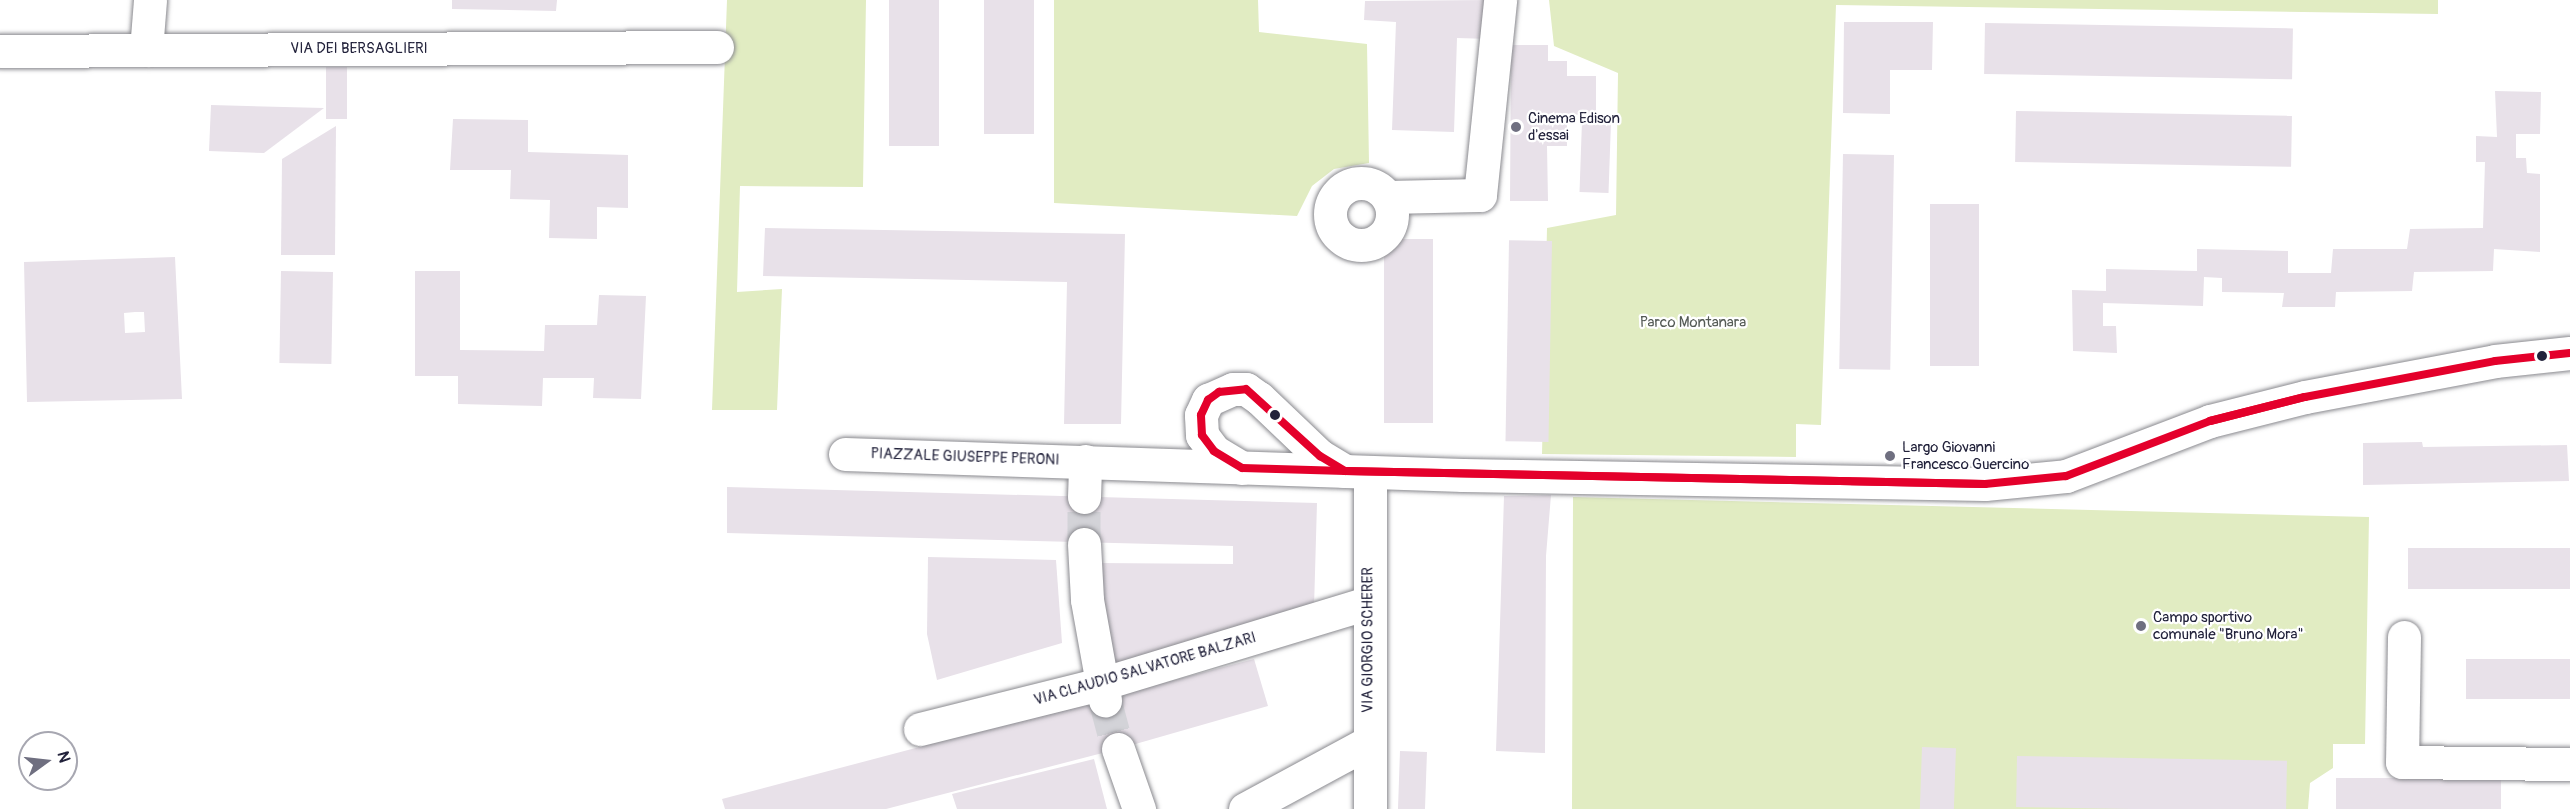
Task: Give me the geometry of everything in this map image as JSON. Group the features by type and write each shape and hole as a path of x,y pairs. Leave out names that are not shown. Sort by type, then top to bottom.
{"street":[{"path":"146,50 150,0"},
{"path":"1388,197 1480,195 1500,0"},
{"name":"VIA DEI BERSAGLIERI","path":"0,51 717,47"},
{"name":"PIAZZALE GIUSEPPE PERONI","path":"846,454 1242,468 1969,484 2054,478 2210,421 2305,396 2495,361 2570,353"},
{"path":"1242,468 1214,451 1202,435 1201,415 1208,400 1233,389 1246,389 1259,399 1320,456 1358,471"},
{"path":"1084,497 1085,461"},
{"name":"VIA GIORGIO SCHERER","path":"1358,471 1368,603 1370,809"},
{"path":"1084,544 1087,600 1103,692"},
{"name":"VIA CLAUDIO SALVATORE BALZARI","path":"920,729 1103,692 1368,603"},
{"path":"2404,637 2402,762 2570,764"},
{"path":"1245,809 1369,742"},
{"path":"1118,748 1139,809"}],"green space":[{"path":"727,0 866,0 863,187 740,186 737,292 782,289 777,410 712,410"},
{"path":"1054,0 1258,0 1259,32 1367,44 1369,163 1334,169 1312,186 1297,216 1054,203"},
{"name":"Parco Montanara","path":"1549,0 2438,0 2438,14 1836,5 1821,425 1796,424 1796,457 1542,454 1547,228 1616,215 1618,73 1554,46"},
{"path":"1573,497 2369,517 2365,744 2333,744 2333,768 2310,783 2308,809 1572,809"}],"building":[{"path":"452,0 557,0 556,11 452,9"},
{"path":"889,0 939,0 939,146 889,146"},
{"path":"984,0 1034,0 1034,134 984,134"},
{"path":"1491,0 1490,39 1457,38 1454,132 1392,130 1396,22 1364,20 1365,1"},
{"path":"1844,22 1933,22 1932,70 1890,70 1890,114 1843,113"},
{"path":"1985,23 2293,28 2292,79 1984,74"},
{"path":"1511,45 1548,45 1548,61 1567,61 1567,76 1596,76 1596,114 1567,115 1567,146 1547,146 1548,201 1510,201"},
{"path":"326,67 347,67 347,119 326,119"},
{"path":"2495,91 2541,92 2540,134 2516,134 2516,158 2526,158 2527,173 2540,174 2540,252 2494,249 2493,271 2414,272 2412,291 2336,292 2335,307 2282,307 2284,293 2222,292 2222,278 2204,277 2203,306 2103,303 2103,326 2116,326 2117,353 2073,351 2072,290 2106,291 2106,269 2197,271 2197,249 2288,251 2288,273 2331,273 2333,249 2407,249 2410,229 2483,228 2485,162 2476,162 2476,136 2497,137"},
{"path":"211,105 324,108 264,153 209,151"},
{"path":"2016,111 2292,116 2291,167 2015,162"},
{"path":"453,119 528,120 528,152 628,155 628,208 597,207 597,239 549,238 550,200 510,199 511,170 450,170"},
{"path":"1582,121 1611,122 1609,193 1580,192"},
{"path":"336,126 335,255 281,255 282,159"},
{"path":"1843,154 1894,155 1890,370 1839,369"},
{"path":"1930,204 1979,204 1979,366 1930,366"},
{"path":"765,228 1125,234 1121,424 1064,424 1067,282 763,276"},
{"path":"1384,239 1433,239 1433,423 1384,423"},
{"path":"1509,240 1552,241 1548,442 1505,441"},
{"path":"175,257 182,399 27,402 24,262","holes":["144,312 145,332 125,333 124,313"]},
{"path":"281,271 333,272 331,364 279,363"},
{"path":"415,271 460,271 460,350 544,351 545,325 597,325 599,295 646,296 641,399 593,398 594,378 543,378 542,406 458,404 458,376 415,376"},
{"path":"2422,442 2423,447 2567,445 2569,481 2363,485 2363,443"},
{"path":"727,487 1317,503 1314,608 1114,668 1097,563 1233,564 1233,546 727,533"},
{"path":"1551,495 1546,556 1545,753 1496,751 1504,496"},
{"path":"2408,548 2570,548 2570,589 2408,589"},
{"path":"928,557 1056,560 1062,643 937,680 927,634"},
{"path":"1254,659 1268,706 1118,749 886,809 725,809 722,799"},
{"path":"2466,659 2570,659 2570,699 2466,699"},
{"path":"1922,747 1956,748 1954,809 1920,809"},
{"path":"1400,751 1427,752 1425,809 1398,809"},
{"path":"2017,756 2287,761 2286,809 2016,807"},
{"path":"1094,759 1107,809 957,809 952,794"},
{"path":"2336,778 2501,778 2501,809 2336,809"}],"tunnel":[{"path":"1084,497 1084,544"},
{"path":"1105,700 1118,749"}],"transit line":[{"path":"2305,397 2495,361 2570,353"},
{"path":"1246,389 1320,456 1345,471 1242,468 1214,451 1202,435 1201,415 1208,400 1219,392 1246,389"},
{"path":"2210,421 2305,397"},
{"path":"2210,421 2305,397"},
{"path":"1985,484 2066,476 2210,421"},
{"path":"1345,471 1985,484"},
{"path":"1345,471 1985,484"}],"place":[{"name":"Cinema Edison d'essai","path":"1516,127"},
{"name":"Largo Giovanni Francesco Guercino","path":"1890,456"},
{"name":"Campo sportivo comunale \"Bruno Mora\"","path":"2141,626"}]}
